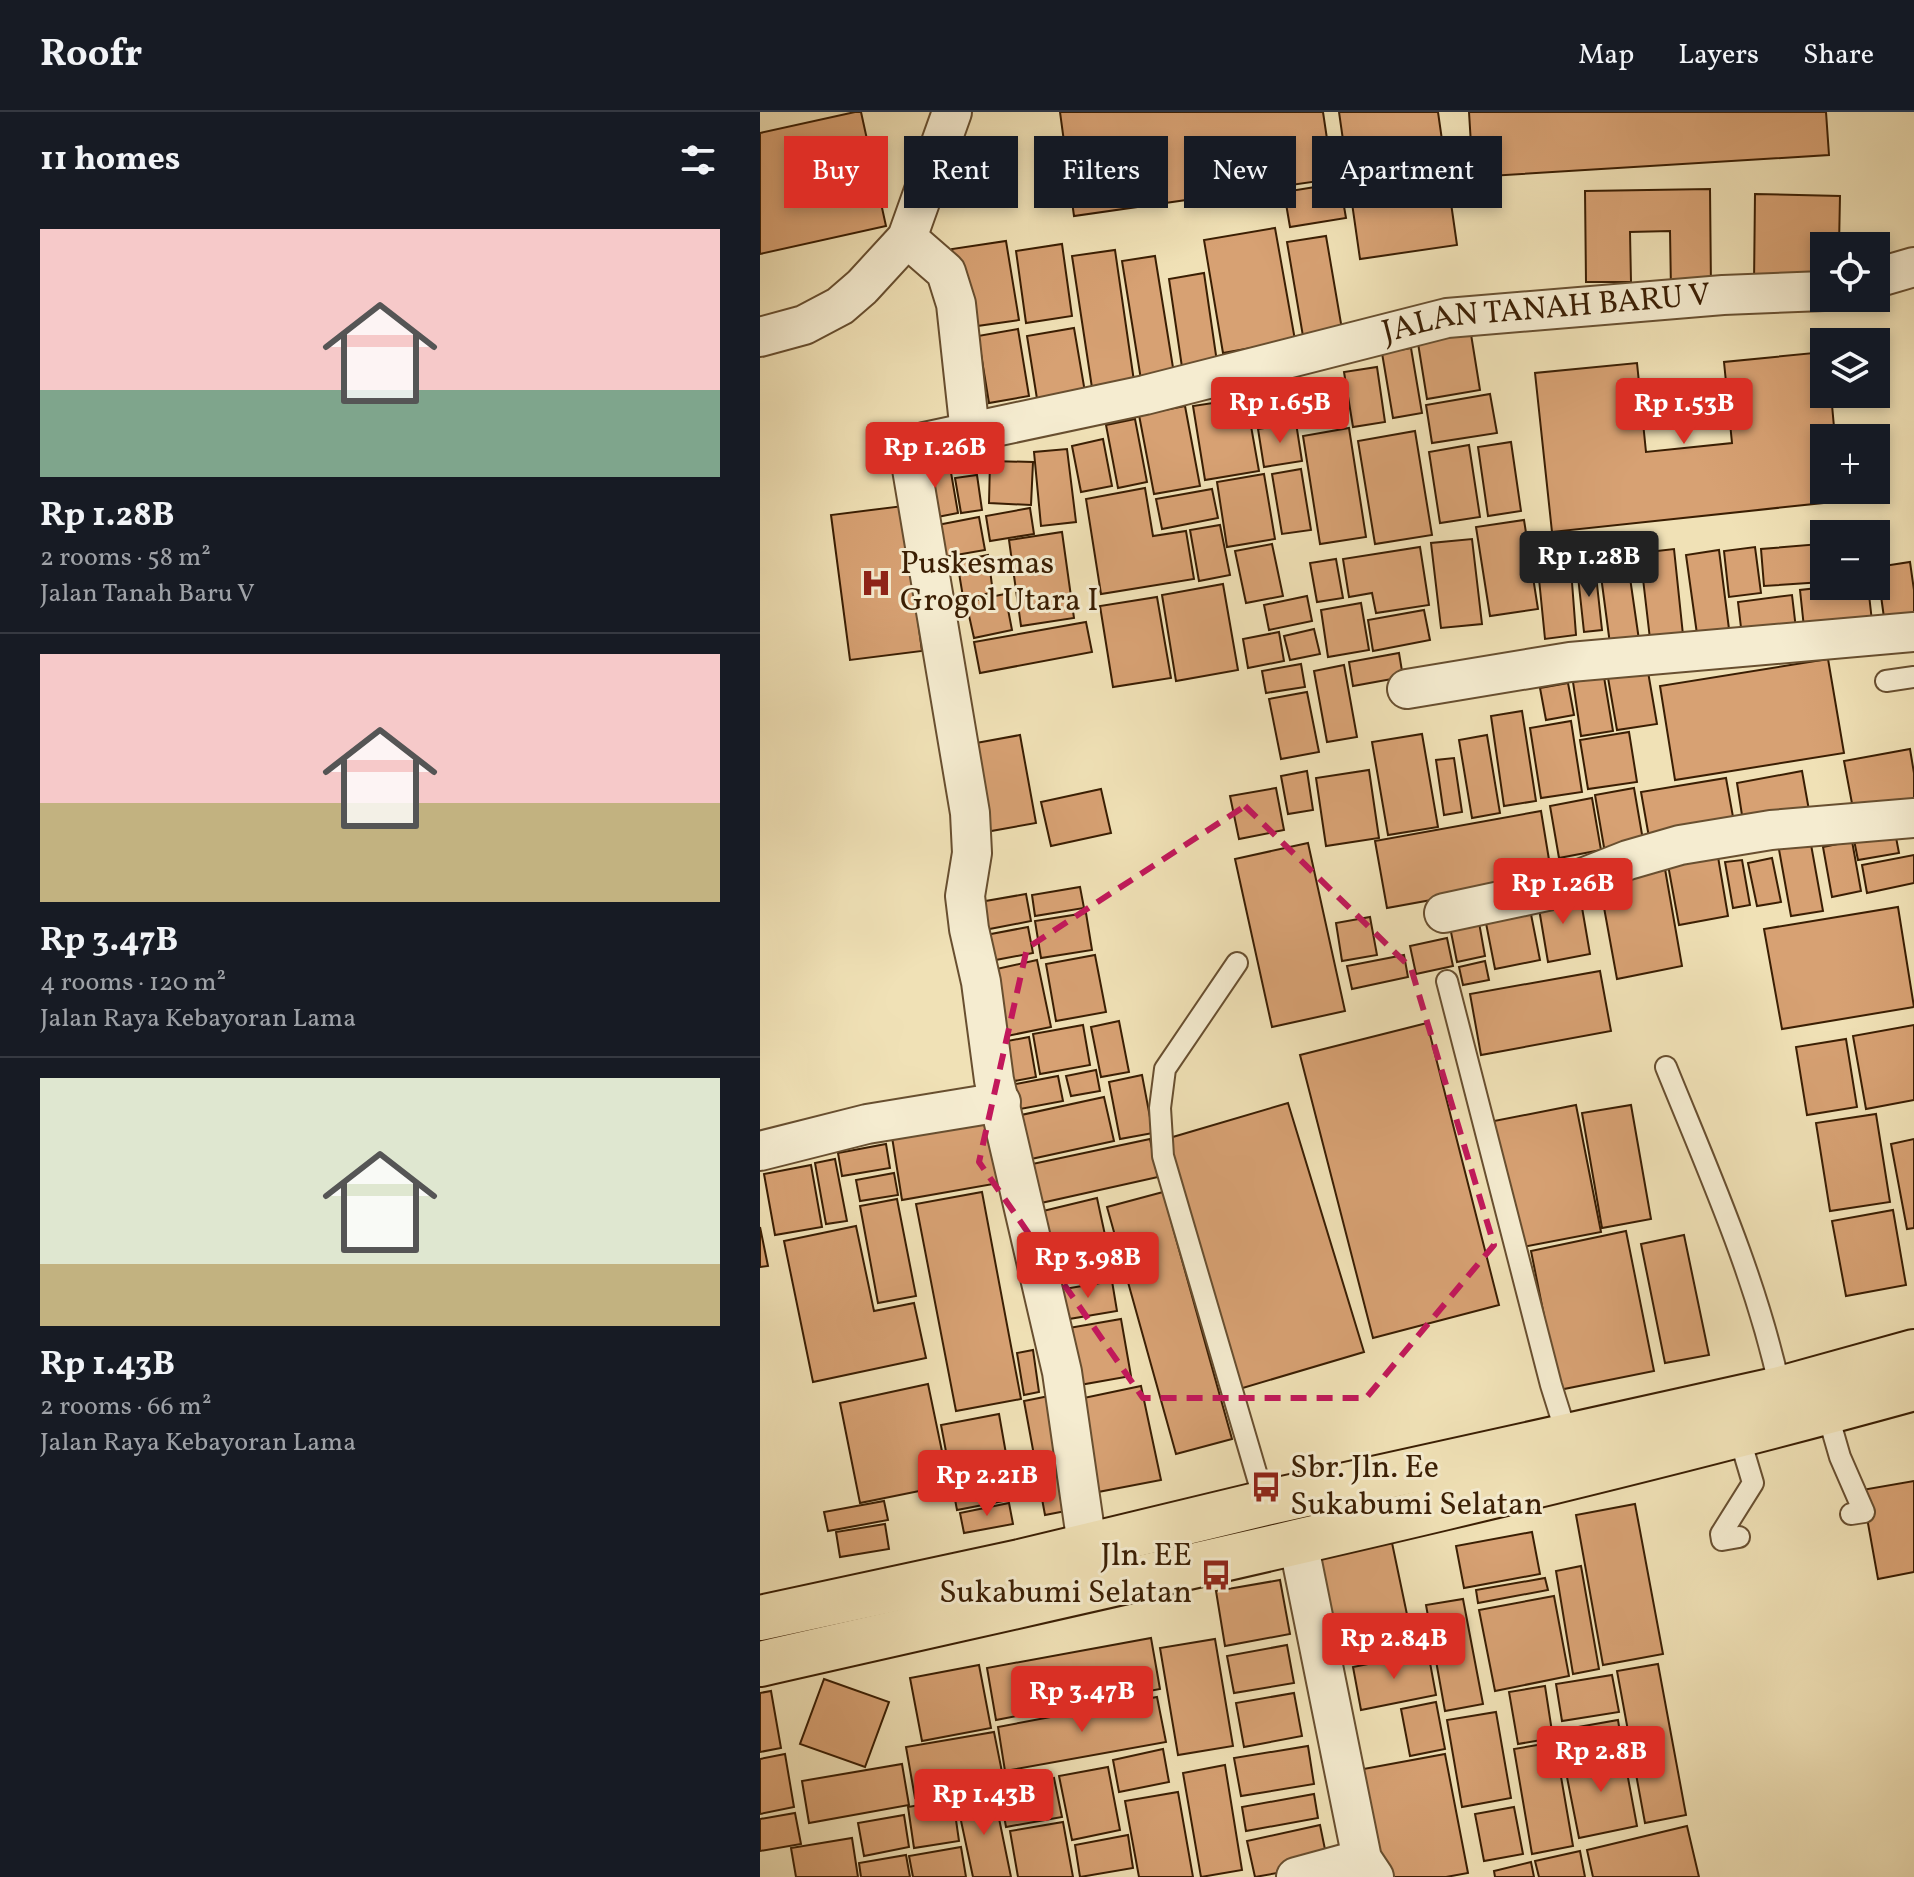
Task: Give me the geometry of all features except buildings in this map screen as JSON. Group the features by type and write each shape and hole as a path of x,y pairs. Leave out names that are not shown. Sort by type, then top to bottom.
{"main road":[{"path":"760,1664 1022,1583 1087,1545 1780,1389 1914,1352"},
{"path":"760,1618 1287,1545 1739,1436 1914,1388"},
{"path":"1276,1500 1287,1545"}],"street":[{"path":"760,337 804,325 840,306 907,238 952,112"},
{"path":"907,238 946,272 956,304 970,433"},
{"path":"1890,274 1914,267"},
{"name":"JALAN TANAH BARU V","path":"1087,1545 1062,1372 994,1080 981,982 966,907 966,883 972,853 966,786 910,457 914,448 1145,395 1447,318 1723,295 1810,292"},
{"path":"1407,689 1570,662 1914,632"},
{"path":"1444,913 1552,890 1628,860 1680,845 1771,830 1914,818"},
{"path":"760,1151 867,1124 1001,1102"},
{"path":"1287,1545 1368,1868 1296,1877"}],"lane":[{"path":"1886,681 1914,677"},
{"path":"1237,963 1165,1069 1160,1108 1163,1156 1276,1500"},
{"path":"1447,981 1551,1385 1567,1436"},
{"path":"1666,1067 1739,1245 1768,1335 1780,1389"},
{"path":"1827,1412 1840,1457 1864,1512 1851,1514"},
{"path":"1739,1436 1753,1483 1721,1534 1722,1540 1739,1537"}],"highlighted area":[{"path":"1245,806 1411,968 1494,1245 1366,1398 1143,1398 979,1162 1027,948"}],"place":[{"name":"Puskesmas Grogol Utara I","path":"876,583"},
{"name":"Sbr. Jln. Ee Sukabumi Selatan","path":"1266,1487"},
{"name":"Jln. EE Sukabumi Selatan","path":"1216,1575"}]}
